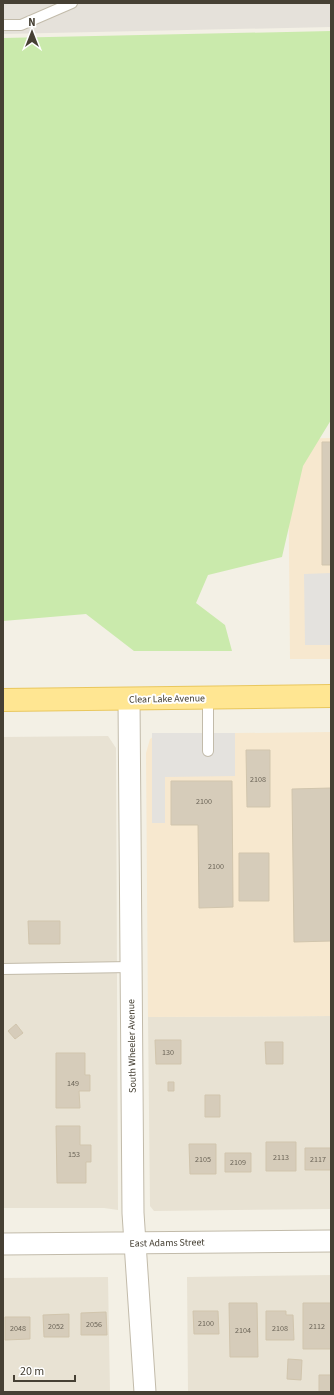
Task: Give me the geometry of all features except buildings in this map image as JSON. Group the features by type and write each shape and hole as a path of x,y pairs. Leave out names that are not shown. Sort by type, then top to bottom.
{"main road":[{"name":"Clear Lake Avenue","path":"3,700 331,696"}],"street":[{"name":"South Wheeler Avenue","path":"129,699 133,1213 145,1392"},
{"name":"East Adams Street","path":"3,1244 136,1244 331,1241"}],"lane":[{"path":"3,25 21,25 72,3"},
{"path":"208,698 208,751"},
{"path":"3,969 131,967"}],"shaded area":[{"path":"3,3 331,3 331,27 3,34"},
{"path":"331,438 331,659 290,659 288,439"},
{"path":"331,573 331,645 305,645 304,574"},
{"path":"331,732 331,1016 148,1017 146,753 150,739 157,734"},
{"path":"152,733 235,733 235,776 165,777 165,823 152,823"},
{"path":"108,736 116,748 118,1210 104,1208 3,1208 3,737"},
{"path":"331,1016 331,1209 154,1211 150,1206 148,1017"},
{"path":"331,1275 331,1392 188,1392 187,1277"},
{"path":"108,1277 110,1392 3,1392 3,1278"}],"green space":[{"path":"331,31 331,420 303,466 282,557 208,575 196,603 225,625 232,651 134,651 86,614 3,621 3,38"}]}
